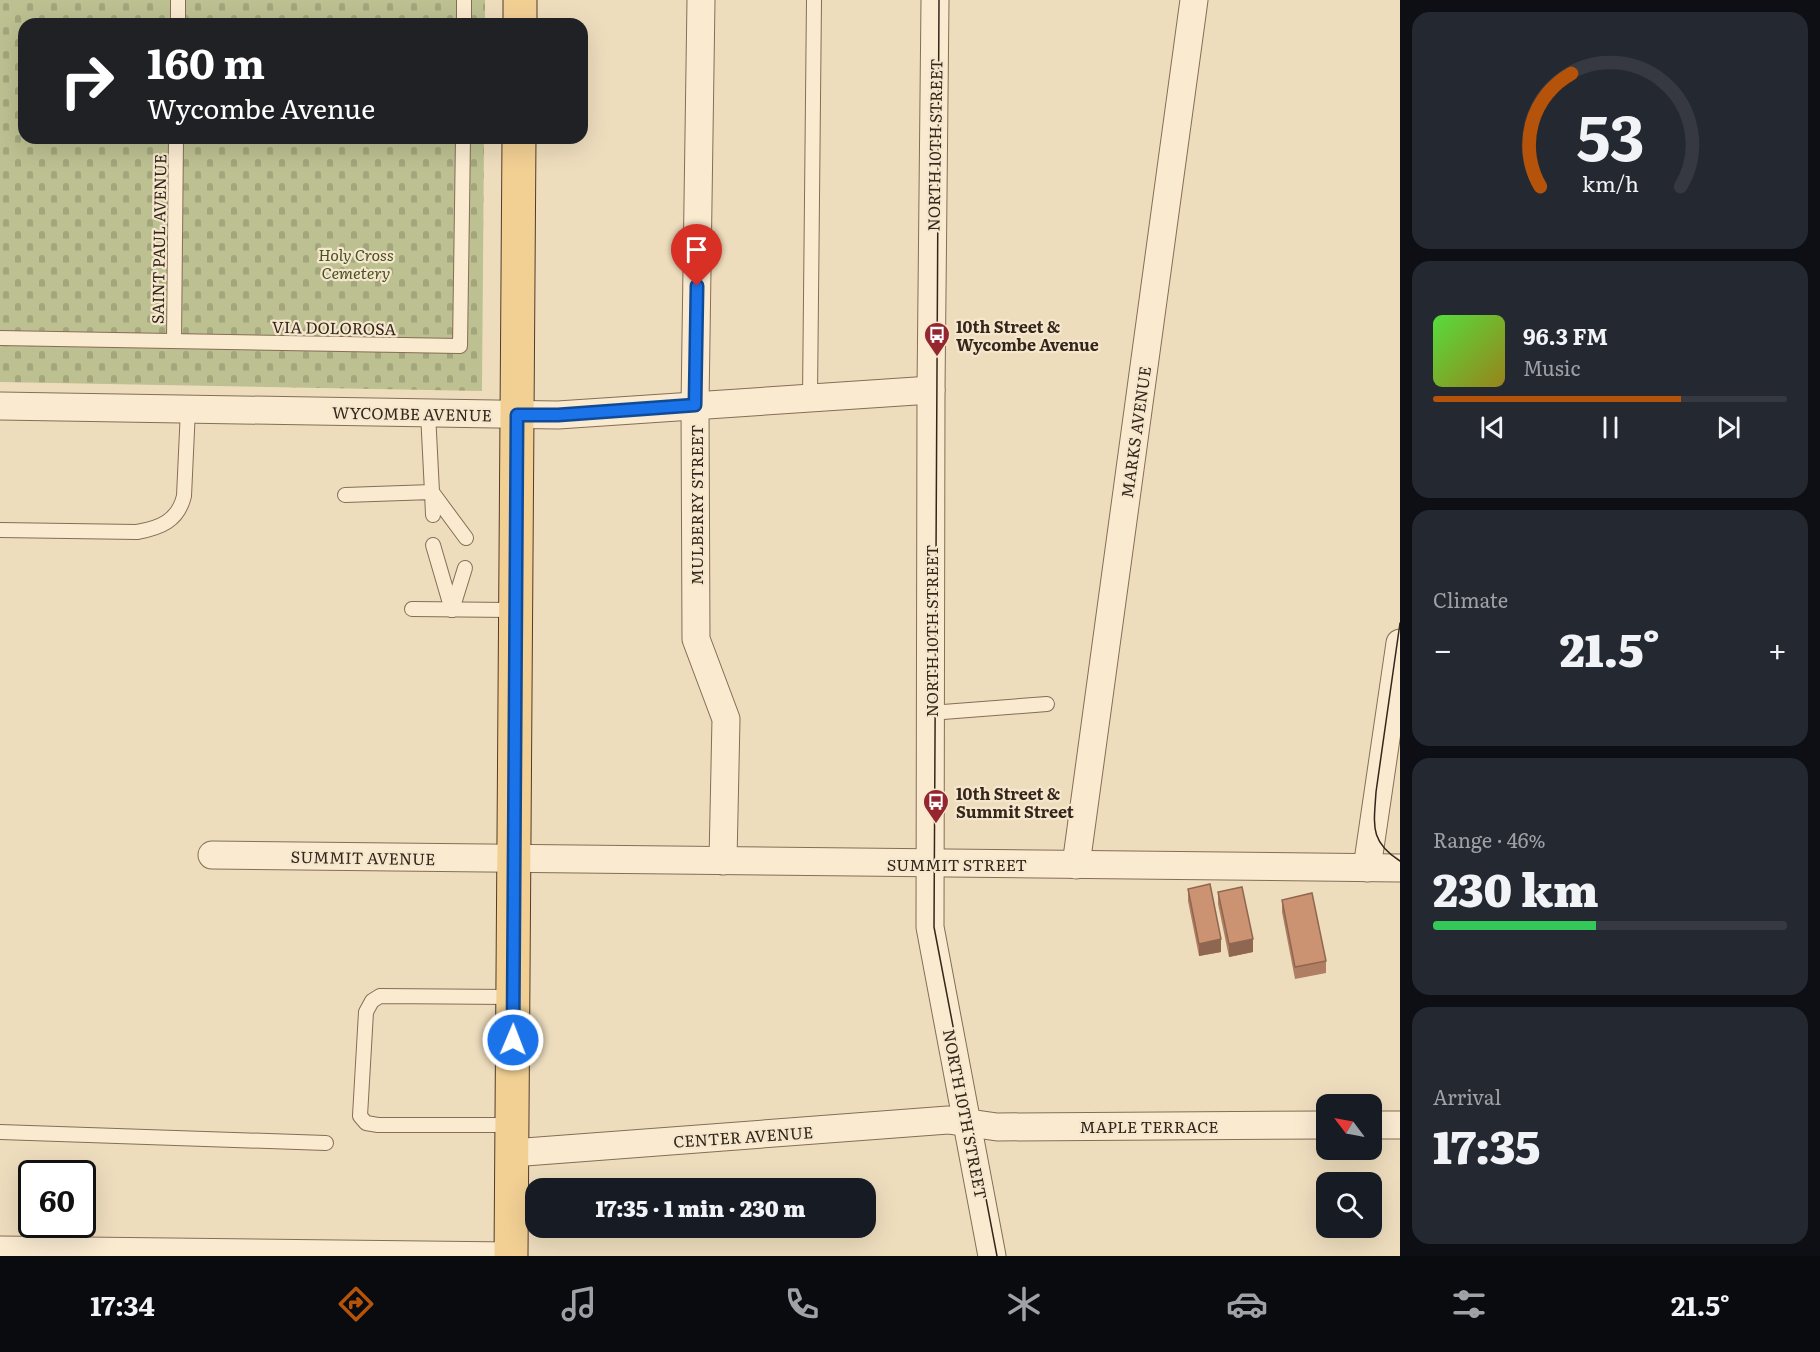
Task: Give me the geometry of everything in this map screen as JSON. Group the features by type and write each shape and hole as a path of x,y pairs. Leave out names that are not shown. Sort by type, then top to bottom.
{"main road":[{"path":"520,0 520,18"},
{"path":"512,1256 519,144"}],"street":[{"name":"MULBERRY STREET","path":"701,0 695,405 696,639 726,719 723,861"},
{"name":"NORTH 10TH STREET","path":"935,0 931,390 930,927 970,1123 992,1256"},
{"name":"MARKS AVENUE","path":"1076,865 1194,0"},
{"name":"WYCOMBE AVENUE","path":"0,406 558,415 931,390"},
{"path":"1367,868 1400,643"},
{"name":"SUMMIT AVENUE","path":"212,855 514,859"},
{"name":"SUMMIT STREET","path":"514,859 1400,868"},
{"name":"CENTER AVENUE","path":"512,1139 948,1120 970,1123"},
{"name":"MAPLE TERRACE","path":"970,1123 997,1127 1316,1125"},
{"path":"1382,1125 1400,1125"},
{"path":"0,1250 512,1256"}],"lane":[{"path":"178,0 178,18"},
{"path":"464,0 464,18"},
{"path":"810,397 814,0"},
{"name":"SAINT PAUL AVENUE","path":"174,341 176,144"},
{"name":"VIA DOLOROSA","path":"0,338 460,345 463,144"},
{"path":"0,530 137,532 155,529 171,520 182,508 184,496 188,409"},
{"path":"428,413 433,515"},
{"path":"345,495 432,492"},
{"path":"432,492 466,538"},
{"path":"433,545 452,610"},
{"path":"452,610 465,568"},
{"path":"412,609 516,610"},
{"path":"930,712 1047,704"},
{"path":"512,1139 378,1125 366,1123 360,1116 366,1012 372,1001 380,996 513,997"},
{"path":"0,1132 326,1143"}],"green space":[{"name":"Holy Cross Cemetery","path":"0,0 485,0 485,18 18,18 18,144 484,144 482,391 0,382"}],"building":[{"path":"1210,884 1221,939 1199,944 1188,889"},
{"path":"1242,887 1253,939 1229,944 1218,892"},
{"path":"1312,893 1326,961 1295,967 1282,900"}],"tram line":[{"path":"939,0 934,927 997,1256"},
{"path":"1400,623 1376,792 1375,823 1378,839 1390,854 1400,861"}],"place":[{"name":"10th Street & Wycombe Avenue","path":"937,358"},
{"name":"10th Street & Summit Street","path":"936,825"}],"route":[{"path":"513,1040 517,415 558,415 695,405 697,286"}]}
